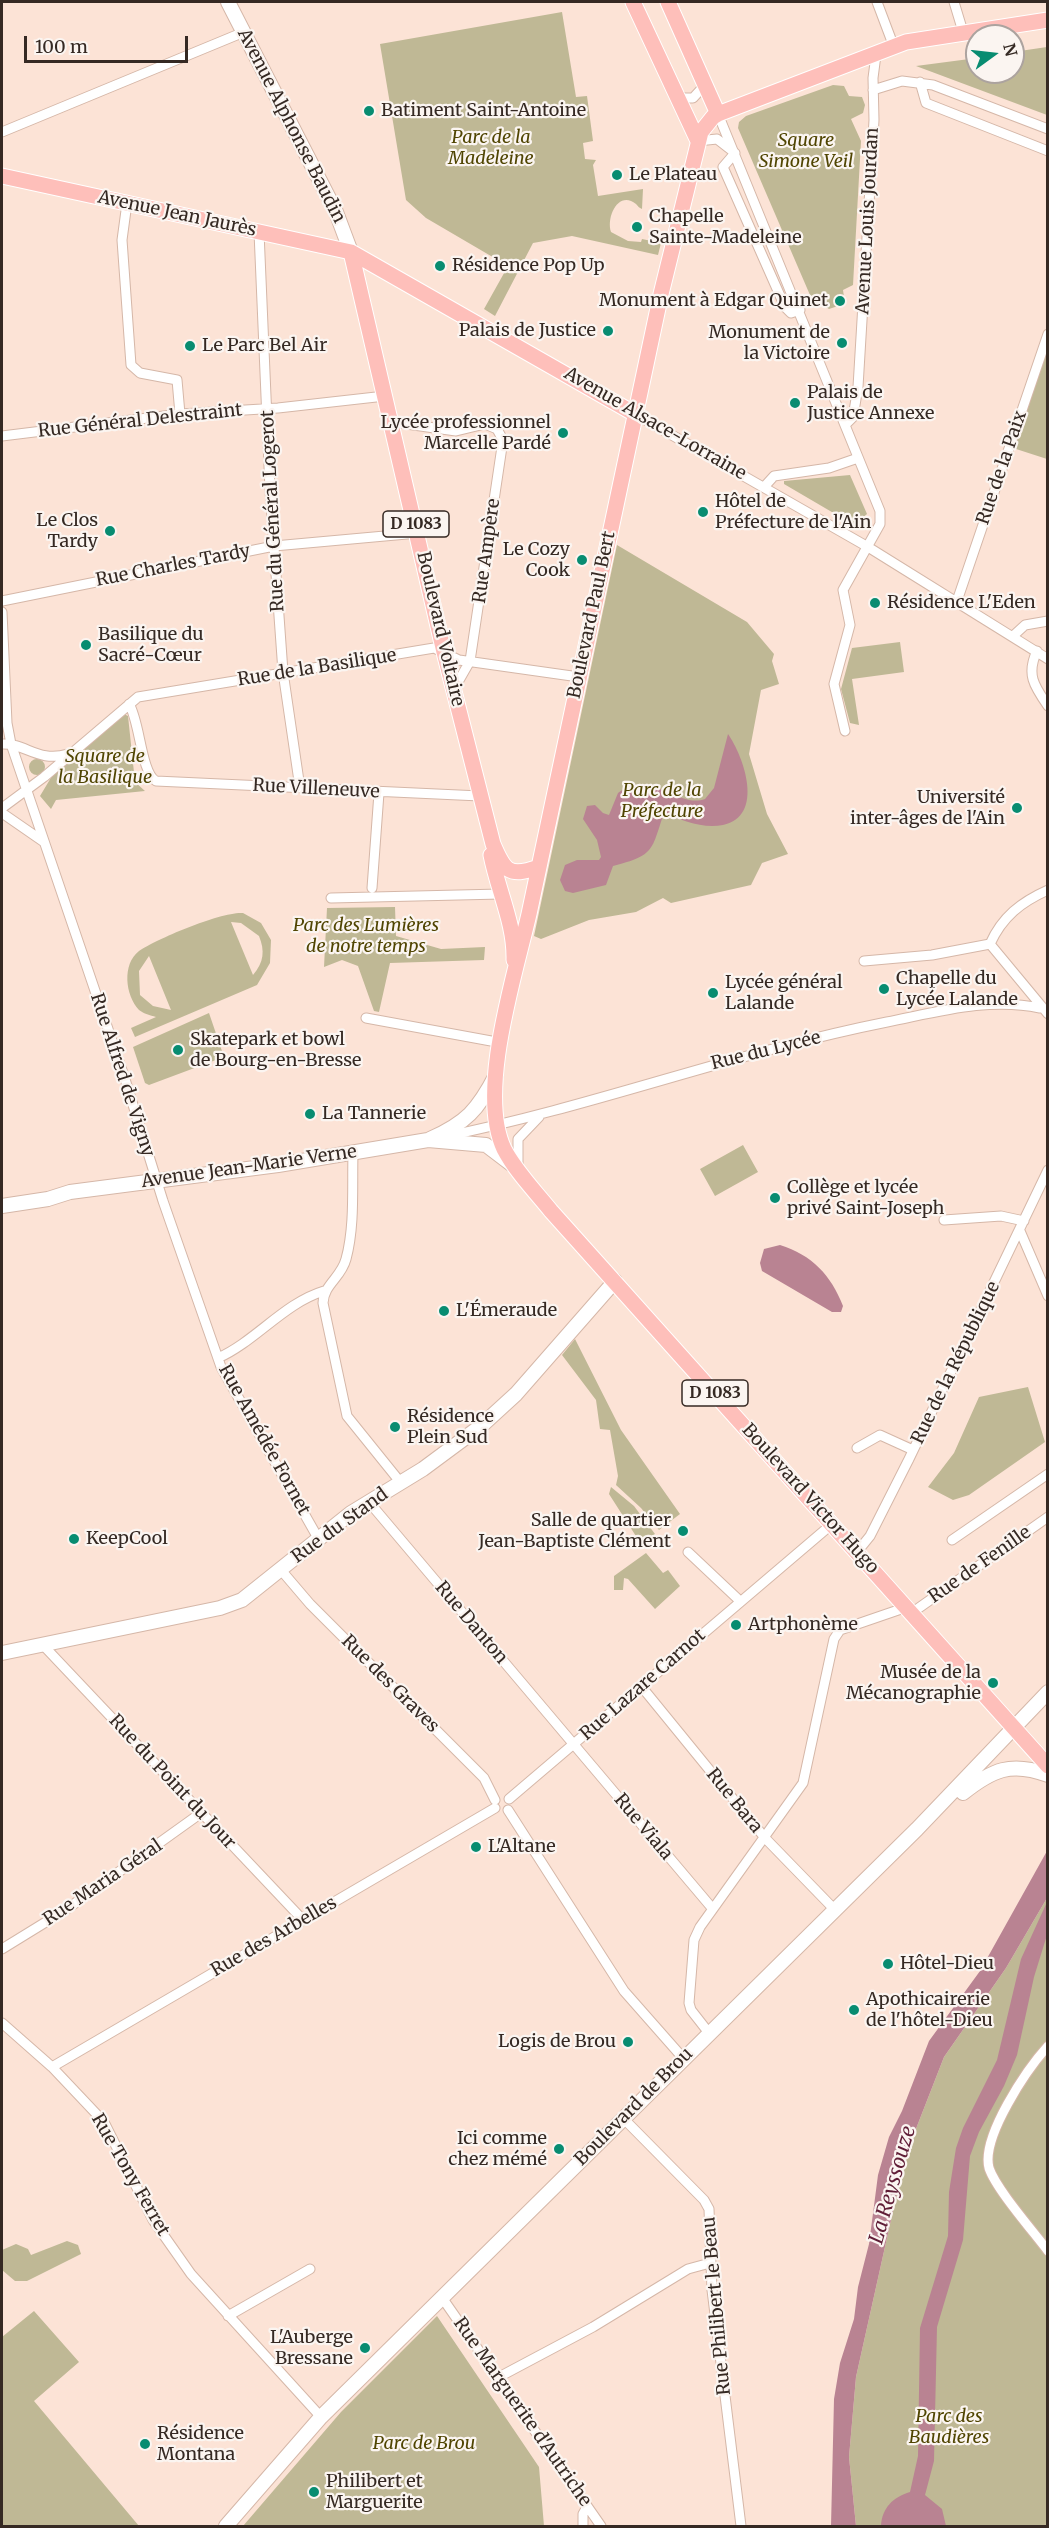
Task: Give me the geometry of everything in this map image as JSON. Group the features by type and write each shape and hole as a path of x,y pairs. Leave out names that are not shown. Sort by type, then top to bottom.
{"main road":[{"path":"633,2 698,141"},
{"path":"668,2 718,114 894,47 939,35 964,35 1047,20"},
{"name":"Boulevard Paul Bert","path":"496,1126 497,1074 513,973 523,942 635,414 698,141 708,122 718,114"},
{"name":"Avenue Jean Jaurès","path":"2,176 351,252"},
{"name":"Boulevard Voltaire","path":"351,252 514,947 513,973"},
{"name":"Avenue Alsace-Lorraine","path":"351,252 635,414"},
{"name":"Boulevard Voltaire","path":"480,796 502,866 518,873 538,867"},
{"name":"Boulevard Victor Hugo","path":"496,1126 505,1150 519,1172 910,1610 947,1656 1014,1730"},
{"name":"D 1083","path":"1014,1730 1047,1766"}],"street":[{"name":"Avenue Alphonse Baudin","path":"228,2 336,212 351,252"},
{"path":"877,2 894,47"},
{"path":"954,2 964,35"},
{"path":"2,132 244,32"},
{"name":"Avenue Louis Jourdan","path":"845,425 853,417 858,387 876,55"},
{"path":"873,90 902,81 920,82 1047,129"},
{"path":"920,82 926,103 1047,150"},
{"path":"676,94 684,99 693,98 705,85"},
{"path":"718,114 800,310 805,329 880,511 880,524 843,590 850,625 834,684 845,731"},
{"path":"698,141 717,139 735,153"},
{"path":"735,153 723,167 785,307 791,313 800,310"},
{"path":"127,203 122,240 131,365 140,373 177,380 180,414"},
{"name":"Rue du Général Logerot","path":"259,232 274,546 283,672 300,788"},
{"name":"Rue de la Paix","path":"957,601 1047,334"},
{"name":"Rue Général Delestraint","path":"2,436 180,414 386,396"},
{"name":"Avenue Alsace-Lorraine","path":"635,414 868,547 1047,659"},
{"name":"Rue Ampère","path":"392,422 456,431 485,424 497,429 503,440 470,662"},
{"path":"764,487 774,476 829,468 858,458"},
{"name":"Rue Charles Tardy","path":"2,601 274,546 418,533"},
{"name":"Rue Alfred de Vigny","path":"2,612 6,744 27,790 156,1180 218,1358"},
{"path":"1013,636 1025,625 1047,621"},
{"name":"Rue de la Basilique","path":"2,808 138,698 434,648 470,662 579,677"},
{"path":"1037,651 1030,665 1031,673 1047,706"},
{"path":"454,689 470,662"},
{"name":"Rue Villeneuve","path":"129,704 136,715 147,769 152,779 160,782 480,796"},
{"path":"6,744 45,758 71,753"},
{"path":"372,888 379,793"},
{"path":"2,813 44,842"},
{"path":"990,944 996,930 1023,901 1047,890"},
{"path":"331,898 501,894"},
{"path":"864,961 932,955 990,944"},
{"path":"990,944 1044,1011"},
{"name":"Rue du Lycée","path":"496,1126 763,1050 862,1027 981,1004 1019,1003 1044,1011"},
{"path":"366,1018 502,1043"},
{"path":"428,1140 454,1128 471,1115 497,1074"},
{"path":"519,1172 518,1139 524,1130 543,1114"},
{"name":"Avenue Jean-Marie Verne","path":"2,1206 48,1199 70,1192 352,1153 496,1126"},
{"path":"428,1140 486,1145 519,1172"},
{"path":"352,1153 348,1252 342,1271 324,1291 326,1323 347,1416 400,1482"},
{"name":"Rue de la République","path":"857,1552 870,1536 913,1450 1047,1172"},
{"path":"944,1220 1001,1216 1024,1221"},
{"path":"1020,1231 1047,1296"},
{"name":"Rue du Stand","path":"2,1653 232,1605 281,1570 318,1538 481,1426 516,1394 615,1281"},
{"name":"Rue Amédée Fornet","path":"318,1538 239,1402 218,1358 238,1347 307,1296 324,1291"},
{"path":"857,1448 880,1435 913,1450"},
{"path":"952,1540 1047,1474"},
{"name":"Rue Danton","path":"369,1502 573,1745"},
{"name":"Rue de Fenille","path":"709,2033 691,2010 688,1984 694,1940 712,1908 796,1796 807,1771 834,1639 840,1630 910,1610 1047,1517"},
{"name":"Rue Lazare Carnot","path":"509,1798 832,1524"},
{"path":"688,1552 740,1601"},
{"name":"Rue des Graves","path":"281,1570 310,1604 484,1778 495,1804"},
{"name":"Rue du Point du Jour","path":"42,1644 303,1920"},
{"name":"Rue Bara","path":"641,1686 765,1838 834,1910"},
{"name":"Boulevard de Brou","path":"226,2526 321,2417 917,1829 1014,1730 1047,1692"},
{"name":"Rue Viala","path":"573,1745 712,1908"},
{"path":"917,1829 994,1771 1012,1768 1047,1775"},
{"path":"501,1796 509,1798 511,1806 508,1810 501,1812 495,1804 501,1796"},
{"name":"Rue des Arbelles","path":"52,2067 495,1804"},
{"path":"508,1810 624,1991 683,2058"},
{"name":"Rue Maria Géral","path":"2,1949 68,1909 201,1813"},
{"name":"Rue Tony Ferret","path":"2,2023 52,2067 104,2122 153,2220 191,2274 321,2417"},
{"path":"1047,2046 1010,2101 993,2134 988,2160 996,2181 1047,2251"},
{"name":"Rue Philibert le Beau","path":"623,2118 707,2205 712,2239 710,2263 741,2526"},
{"path":"499,2378 592,2327 688,2269 710,2263"},
{"path":"228,2316 310,2269"},
{"name":"Rue Marguerite d'Autriche","path":"443,2299 601,2526"},
{"path":"583,2526 583,2514 587,2506"}],"green space":[{"name":"Parc de la Madeleine","path":"562,12 576,97 587,96 593,141 583,143 585,159 596,160 593,165 598,196 643,189 642,209 624,200 615,207 610,219 611,232 628,241 641,242 642,239 661,243 658,255 572,236 533,243 495,316 484,309 508,266 426,218 406,200 380,44"},
{"path":"1047,47 1047,115 916,66 965,60 965,84 1025,84 1025,50"},
{"name":"Square Simone Veil","path":"833,85 844,86 849,96 862,97 865,105 863,113 851,119 861,141 853,285 843,290 844,297 841,305 829,309 817,301 813,302 738,128 739,122 746,116"},
{"path":"1047,346 1047,459 1013,448"},
{"path":"850,475 867,514 854,525 784,484 784,481"},
{"name":"Parc de la Préfecture","path":"617,545 747,622 774,654 772,661 779,684 761,690 749,754 767,814 788,854 762,863 751,885 671,903 663,898 636,912 589,920 541,939 534,936"},
{"path":"900,642 904,672 852,679 859,725 850,723 841,689 852,648"},
{"name":"Square de la Basilique","path":"124,714 128,716 135,782 145,791 56,800 51,809 40,796 52,776"},
{"path":"34,759 40,759 45,767 43,773 34,775 29,770 29,764"},
{"name":"Parc des Lumières de notre temps","path":"395,907 396,936 441,949 485,947 484,960 390,963 379,1012 374,1011 358,966 342,960 324,967 327,908"},
{"path":"243,913 261,923 271,940 270,963 257,985 135,1037 131,1028 156,1017 139,1010 128,988 128,971 134,957 139,951 174,933 233,914","holes":["231,922 241,923 259,936 262,956 253,975","149,956 171,1010 153,1006 140,995 139,971"]},
{"name":"Skatepark et bowl de Bourg-en-Bresse","path":"209,1013 224,1057 149,1085 145,1083 133,1047"},
{"path":"743,1145 758,1172 715,1196 700,1169"},
{"path":"575,1339 621,1430 680,1514 659,1530 641,1508 616,1485 618,1476 610,1430 600,1429 596,1400 562,1355"},
{"path":"1028,1387 1045,1442 969,1495 953,1500 928,1487 954,1453 979,1397"},
{"path":"611,1487 634,1506 655,1534 641,1544 609,1494"},
{"path":"646,1553 663,1573 668,1570 680,1586 655,1609 628,1579 624,1578 623,1590 614,1590 614,1576"},
{"name":"Parc des Baudières","path":"1047,1898 1047,2526 856,2526 849,2457 856,2377 905,2157 944,2057 1006,1968"},
{"path":"67,2241 78,2245 81,2254 27,2281 15,2281 2,2270 2,2250 16,2244 28,2249 31,2255"},
{"path":"34,2311 79,2362 34,2401 139,2526 2,2526 2,2337"},
{"name":"Parc de Brou","path":"437,2316 539,2467 544,2526 243,2526 341,2412"}],"water":[{"path":"728,734 740,757 747,785 744,810 736,819 723,825 707,826 664,813 650,849 637,858 613,866 606,885 573,893 565,891 560,880 565,865 577,860 599,860 601,857 597,840 583,819 587,806 595,805 603,813 609,815 618,793 630,786 641,785 684,799 695,801 705,799 714,788"},
{"path":"780,1245 802,1254 819,1268 838,1295 843,1306 841,1312 832,1312 762,1271 760,1263 764,1249"},
{"name":"La Reyssouze","path":"1047,1851 1047,1898 1006,1968 944,2057 905,2157 856,2377 849,2457 856,2526 831,2526 834,2399 840,2363 854,2319 858,2287 869,2244 878,2175 889,2137 902,2111 929,2041 980,1971"},
{"path":"1047,1902 1047,1935 1034,1977 1017,2055 1004,2086 979,2132 970,2156 963,2240 937,2327 934,2461 925,2495 942,2509 946,2526 881,2526 886,2509 890,2504 898,2497 910,2492 918,2456 920,2328 948,2236 949,2192 956,2148 963,2128 997,2060 1021,1959"}],"place":[{"name":"Batiment Saint-Antoine","path":"369,111"},
{"name":"Le Plateau","path":"617,175"},
{"name":"Chapelle Sainte-Madeleine","path":"637,227"},
{"name":"Résidence Pop Up","path":"440,266"},
{"name":"Monument à Edgar Quinet","path":"840,301"},
{"name":"Palais de Justice","path":"608,331"},
{"name":"Monument de la Victoire","path":"842,343"},
{"name":"Le Parc Bel Air","path":"190,346"},
{"name":"Palais de Justice Annexe","path":"795,403"},
{"name":"Lycée professionnel Marcelle Pardé","path":"563,433"},
{"name":"Hôtel de Préfecture de l'Ain","path":"703,512"},
{"name":"Le Clos Tardy","path":"110,531"},
{"name":"Le Cozy Cook","path":"582,560"},
{"name":"Résidence L'Eden","path":"875,603"},
{"name":"Basilique du Sacré-Cœur","path":"86,645"},
{"name":"Université inter-âges de l'Ain","path":"1017,808"},
{"name":"Chapelle du Lycée Lalande","path":"884,989"},
{"name":"Lycée général Lalande","path":"713,993"},
{"name":"Skatepark et bowl de Bourg-en-Bresse","path":"178,1050"},
{"name":"La Tannerie","path":"310,1114"},
{"name":"Collège et lycée privé Saint-Joseph","path":"775,1198"},
{"name":"L'Émeraude","path":"444,1311"},
{"name":"Résidence Plein Sud","path":"395,1427"},
{"name":"Salle de quartier Jean-Baptiste Clément","path":"683,1531"},
{"name":"KeepCool","path":"74,1539"},
{"name":"Artphonème","path":"736,1625"},
{"name":"Musée de la Mécanographie","path":"993,1683"},
{"name":"L'Altane","path":"476,1847"},
{"name":"Hôtel-Dieu","path":"888,1964"},
{"name":"Apothicairerie de l'hôtel-Dieu","path":"854,2010"},
{"name":"Logis de Brou","path":"628,2042"},
{"name":"Ici comme chez mémé","path":"559,2149"},
{"name":"L'Auberge Bressane","path":"365,2348"},
{"name":"Résidence Montana","path":"145,2444"},
{"name":"Philibert et Marguerite","path":"314,2492"}]}
